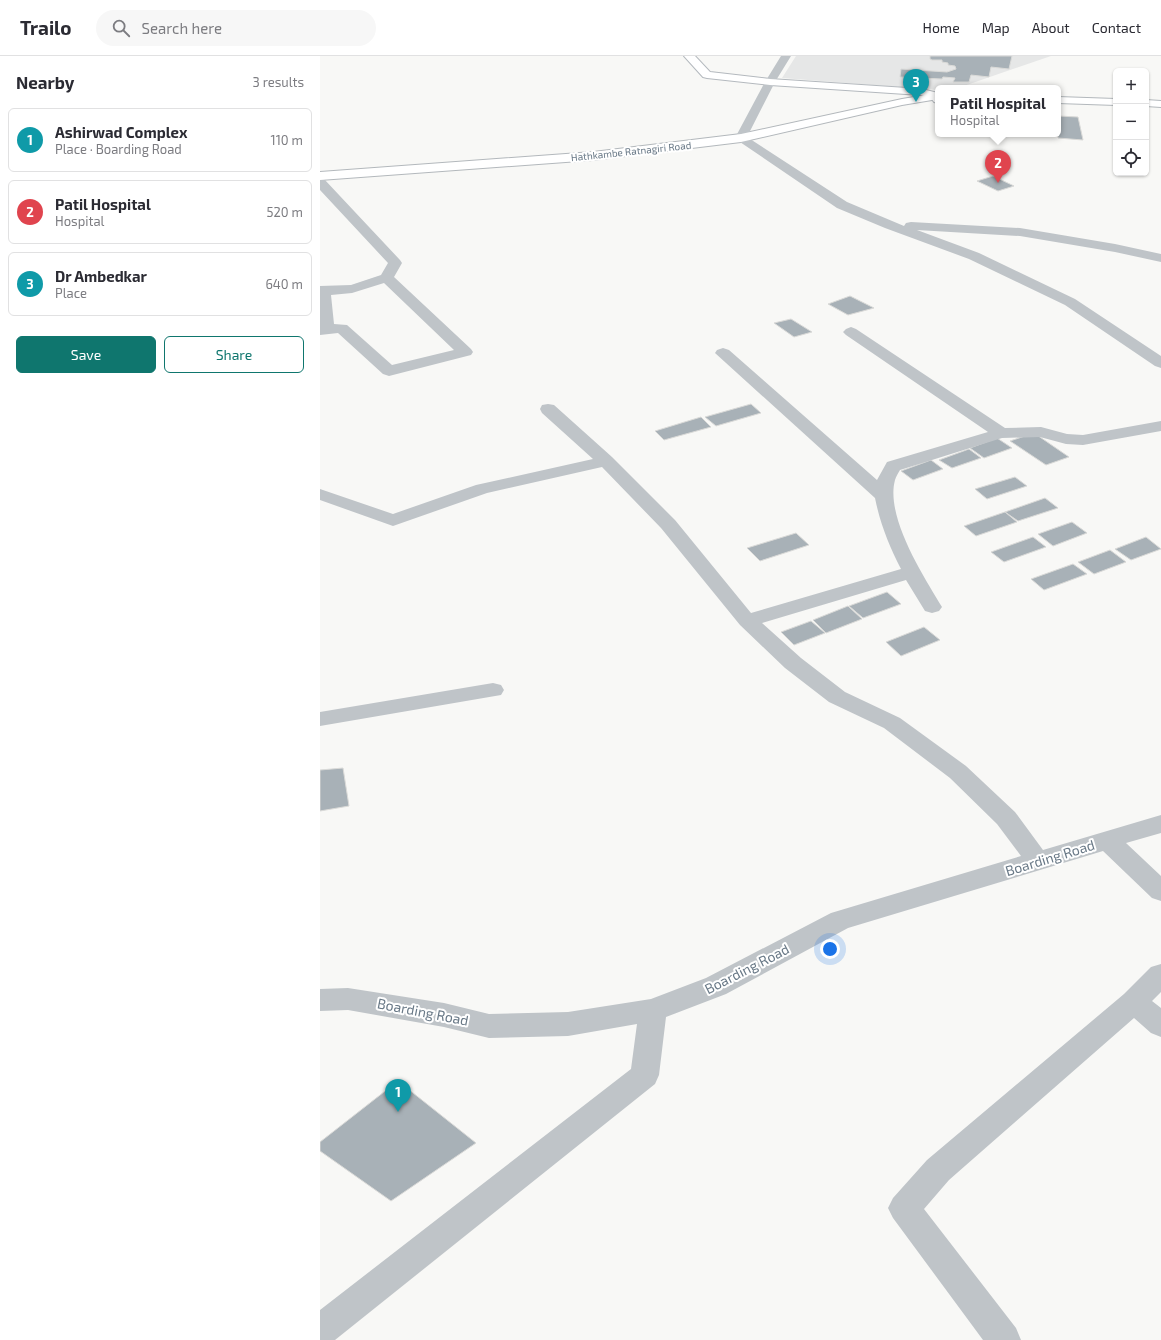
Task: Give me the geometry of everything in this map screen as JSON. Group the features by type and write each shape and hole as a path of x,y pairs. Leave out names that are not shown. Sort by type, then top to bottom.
{"main road":[{"path":"689,56 707,75 770,82 922,92 935,97"},
{"path":"321,182 599,160 744,140 906,107 935,99"},
{"path":"1061,100 1113,102"},
{"path":"1149,103 1161,104"},
{"path":"1061,105 1113,107"},
{"path":"1149,108 1161,109"}],"street":[{"path":"786,56 770,82 744,140 842,205 890,225 974,256 1070,302 1161,363"},
{"path":"321,182 395,263 386,278 352,288 321,290 324,329 342,328 389,371 465,352 386,278"},
{"path":"890,225 1020,232 1115,248 1161,258"},
{"path":"851,332 1001,433"},
{"path":"723,353 884,496"},
{"path":"548,409 606,461 668,524 747,621 793,663 837,696 892,723 958,772 1006,818 1038,861"},
{"path":"932,607 893,535 884,496 887,472 893,466 1001,433 1041,432 1066,439 1083,440 1161,426"},
{"path":"320,494 393,520 482,489 606,461"},
{"path":"747,621 912,572"},
{"path":"320,719 493,690"},
{"name":"Boarding Road","path":"326,997 444,1014 489,1026 568,1024 654,1010 716,986 840,920 1161,824"},
{"path":"1107,840 1161,891"},
{"path":"1004,1340 904,1208 938,1170 1134,1002 1161,975"},
{"path":"1134,1002 1161,1025"},
{"path":"320,1331 645,1075 654,1010"}],"shaded area":[{"path":"796,56 1051,56 967,85 935,85 935,90 782,78"}],"building":[{"path":"930,56 1012,56 1009,69 991,67 989,77 971,75 969,82 953,82 955,78 943,77 942,79 900,77 901,69 947,72 956,69 955,66 948,65 948,63 942,62 942,60 930,59"},
{"path":"1061,116 1078,117 1083,140 1058,138 1061,137"},
{"path":"993,176 1014,186 998,191 977,181"},
{"path":"850,296 874,308 848,315 828,304"},
{"path":"791,319 812,332 794,337 774,323"},
{"path":"751,404 761,413 716,426 705,417"},
{"path":"701,417 711,427 664,440 655,431"},
{"path":"1034,433 1069,457 1046,465 1010,441"},
{"path":"997,438 1012,448 984,458 970,448"},
{"path":"969,449 981,458 952,468 939,460"},
{"path":"931,460 943,469 913,480 901,471"},
{"path":"1015,477 1027,486 987,499 975,489"},
{"path":"1045,498 1058,508 1018,521 1005,512"},
{"path":"1005,512 1017,522 976,536 964,526"},
{"path":"1072,522 1087,533 1053,546 1038,534"},
{"path":"796,533 809,545 760,561 747,548"},
{"path":"1033,537 1046,547 1004,562 991,552"},
{"path":"1146,537 1161,549 1131,560 1115,549"},
{"path":"1110,550 1126,562 1094,574 1078,562"},
{"path":"1073,564 1087,574 1044,590 1031,579"},
{"path":"887,592 901,604 863,618 849,606"},
{"path":"848,606 862,619 826,633 813,620"},
{"path":"811,621 825,633 794,645 781,632"},
{"path":"924,627 940,640 901,656 886,642"},
{"path":"343,768 349,806 320,811 320,770"},
{"path":"398,1081 476,1143 391,1201 320,1151 320,1142"}],"place":[{"name":"Dr Ambedkar","path":"916,102"},
{"name":"Patil Hospital","path":"998,183"},
{"name":"Ashirwad Complex","path":"398,1112"}]}
